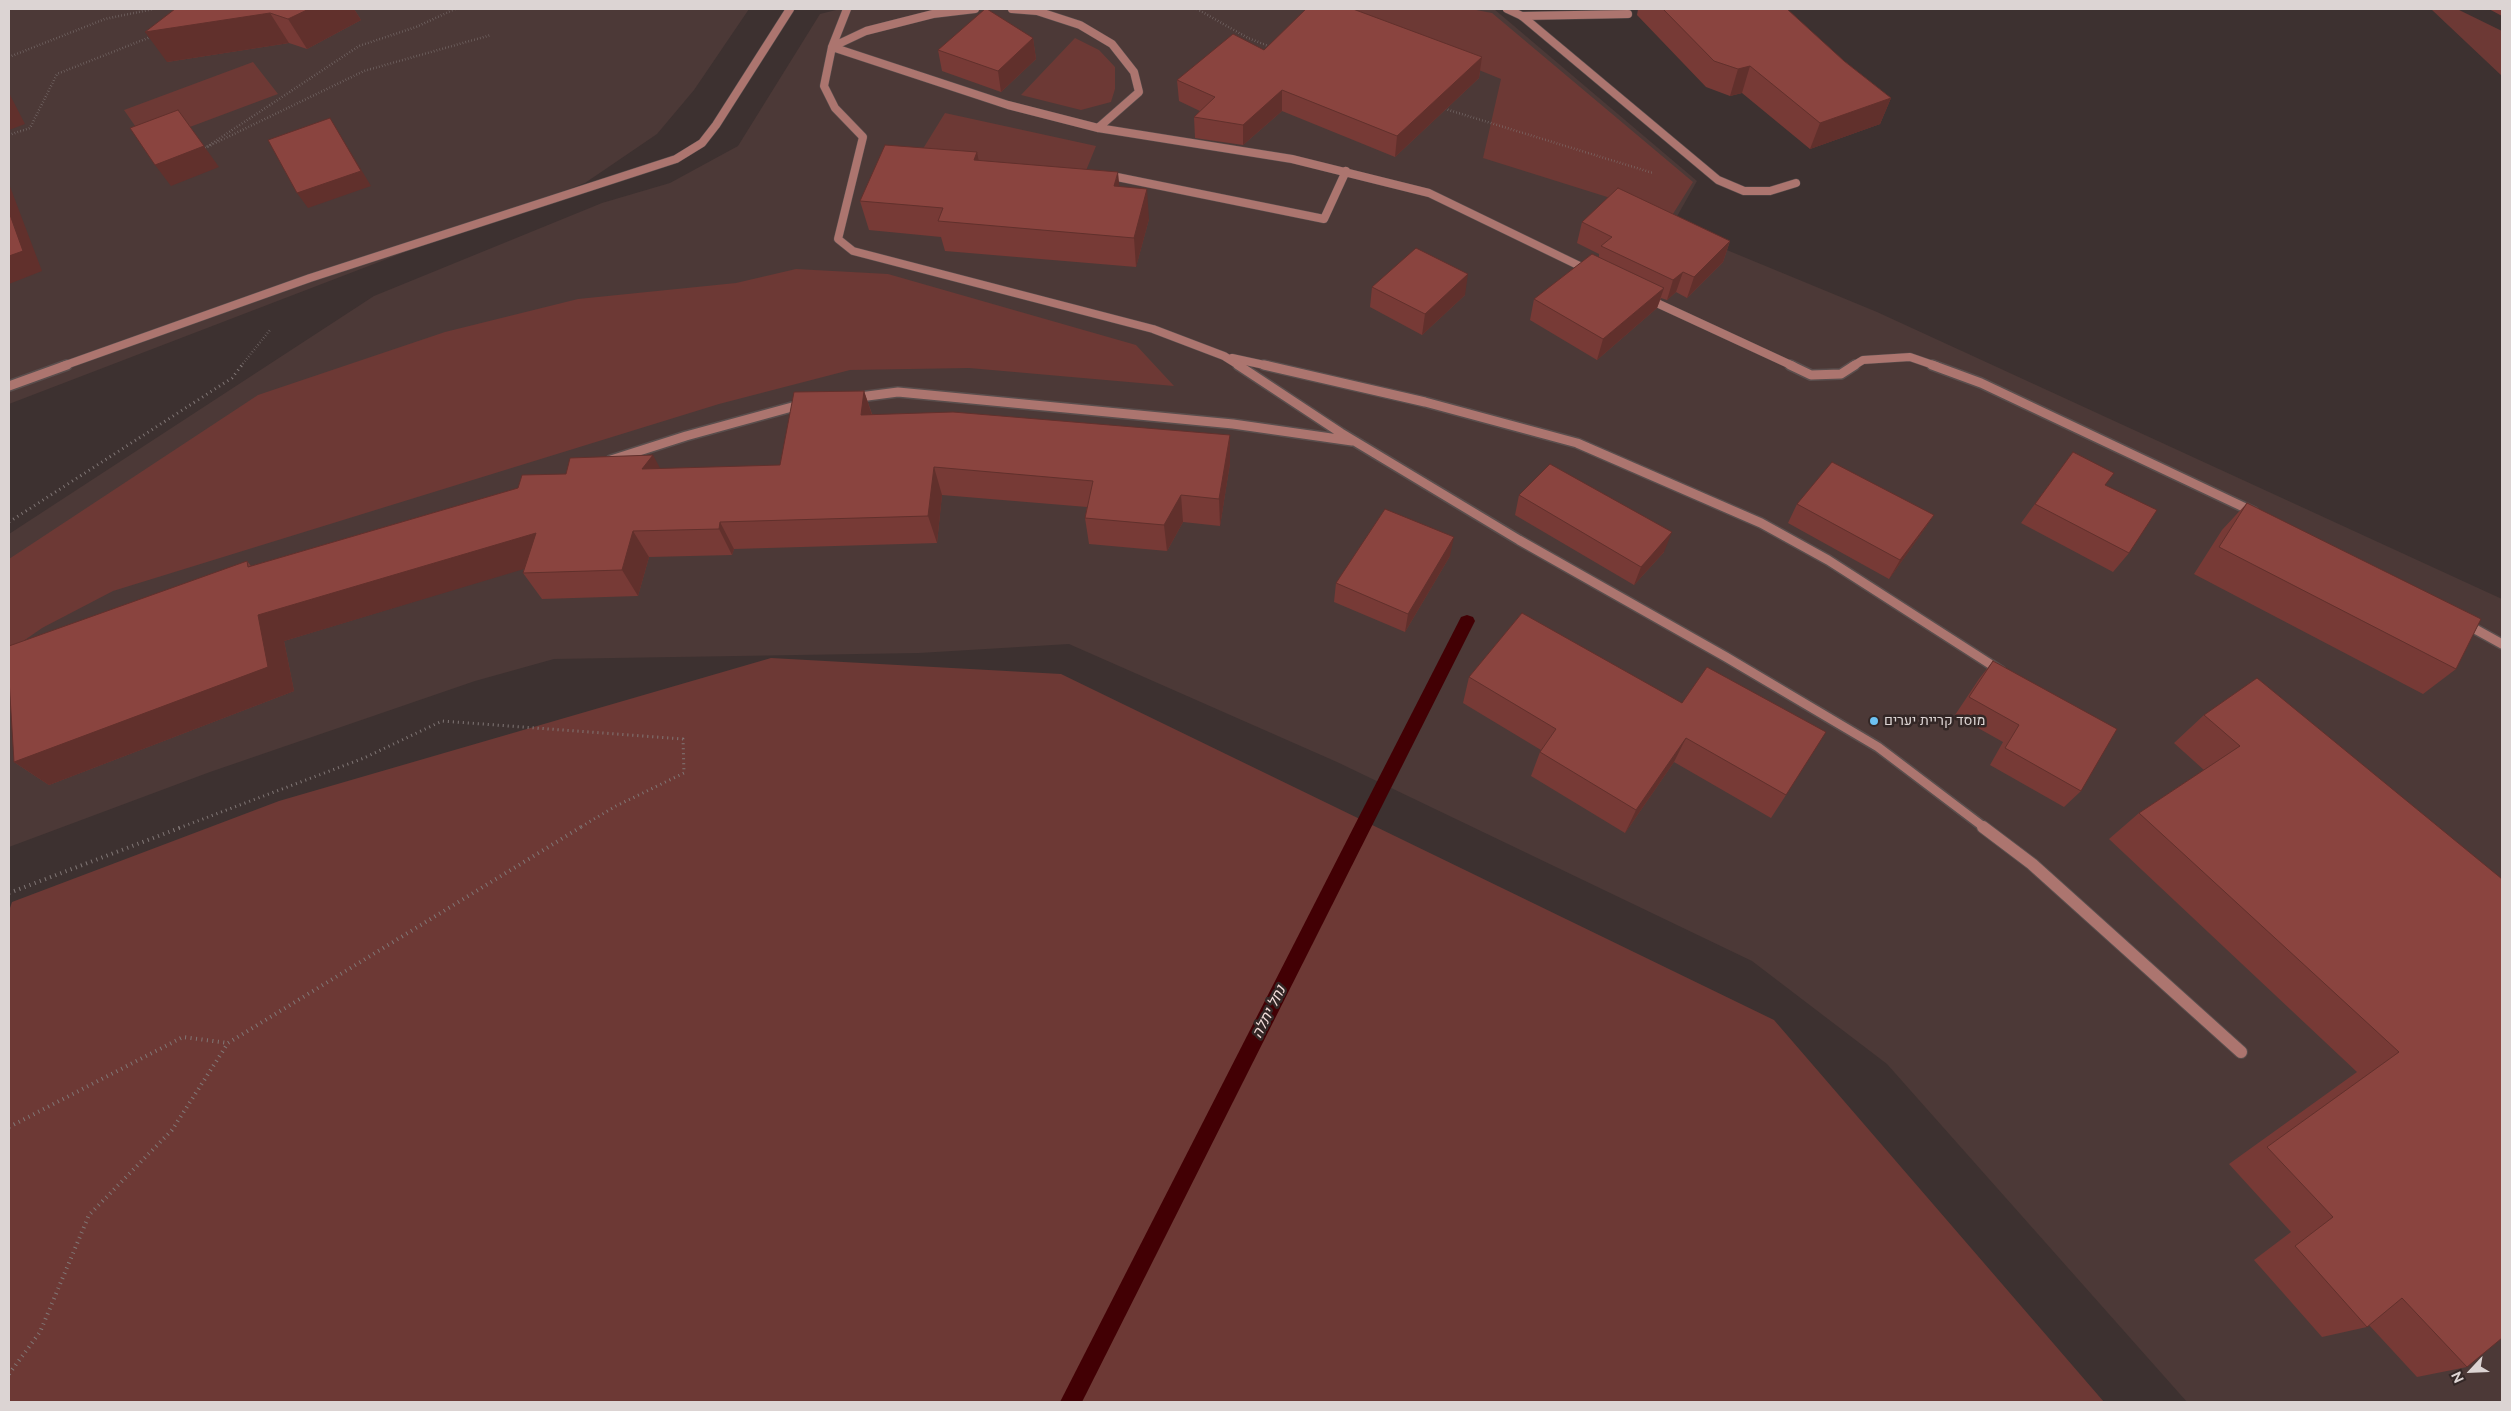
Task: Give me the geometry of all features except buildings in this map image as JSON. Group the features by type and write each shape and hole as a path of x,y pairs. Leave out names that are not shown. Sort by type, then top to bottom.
{"street":[{"path":"9,386 310,278 676,159 702,143 716,125 790,9"},
{"path":"847,9 832,47 824,86 835,108 863,137 838,239 853,251 1153,329 1224,356 1425,402 1577,444 1761,523 1828,560 2009,676"},
{"path":"832,47 866,31 933,14 974,9"},
{"path":"1012,9 1037,11 1080,25 1112,44 1134,72 1140,92 1098,128"},
{"path":"1508,9 1522,16 1718,180 1744,192 1770,191 1796,183"},
{"path":"1522,16 1628,14"},
{"path":"832,47 1008,106 1098,128 1292,160 1346,171 1429,194 1598,275"},
{"path":"1117,177 1324,219 1346,171"},
{"path":"1634,292 1811,375 1841,374 1863,360 1910,357 1981,383 2263,517"},
{"path":"1224,356 1356,442 1520,540 1726,657 1878,747 2032,864 2241,1052"},
{"path":"841,399 898,392 1082,408 1232,424 1356,442"},
{"path":"600,463 794,405 813,402"},
{"path":"2459,621 2502,644"}],"path":[{"path":"9,57 105,19 153,9"},
{"path":"455,9 416,27 359,46 205,148 364,71 491,35"},
{"path":"1196,9 1248,38 1275,48"},
{"path":"9,135 30,128 57,74 160,34"},
{"path":"1436,106 1654,174"},
{"path":"9,522 232,378 274,324"},
{"path":"9,893 364,758 442,721 683,739 684,773 616,806 228,1043 172,1130 89,1215 40,1332 9,1374"},
{"path":"9,1127 183,1038 228,1043"}],"shaded area":[{"path":"9,9 749,9 694,90 657,134 585,183 9,404"},
{"name":"מוסד קריית יערים","path":"840,9 1494,9 1697,181 1671,227 1877,312 2502,599 2502,1402 2187,1402 1887,1064 1752,961 1337,762 1069,644 919,653 554,659 475,681 210,772 9,847 9,534 374,296 602,203 670,183 738,146 820,14"},
{"path":"1329,9 1471,9 1492,13 1693,182 1671,217 1483,158 1501,79"},
{"path":"2431,9 2457,9 2502,31 2502,76"},
{"path":"1075,38 1099,50 1115,67 1115,89 1111,102 1081,110 1021,95"},
{"path":"253,62 278,94 147,143 124,110"},
{"path":"945,113 1096,146 1081,183 913,165"},
{"path":"796,269 888,274 1136,345 1174,386 969,368 850,370 719,404 113,591 42,628 9,651 9,559 258,395 445,332 578,299 736,283"},
{"path":"771,658 1061,674 1774,1020 2104,1402 9,1402 9,911 12,902 279,801"}],"waterway":[{"name":"נחל יתלה","path":"1071,1402 1467,621"}],"place":[{"name":"מוסד קריית יערים","path":"1874,721"}]}
